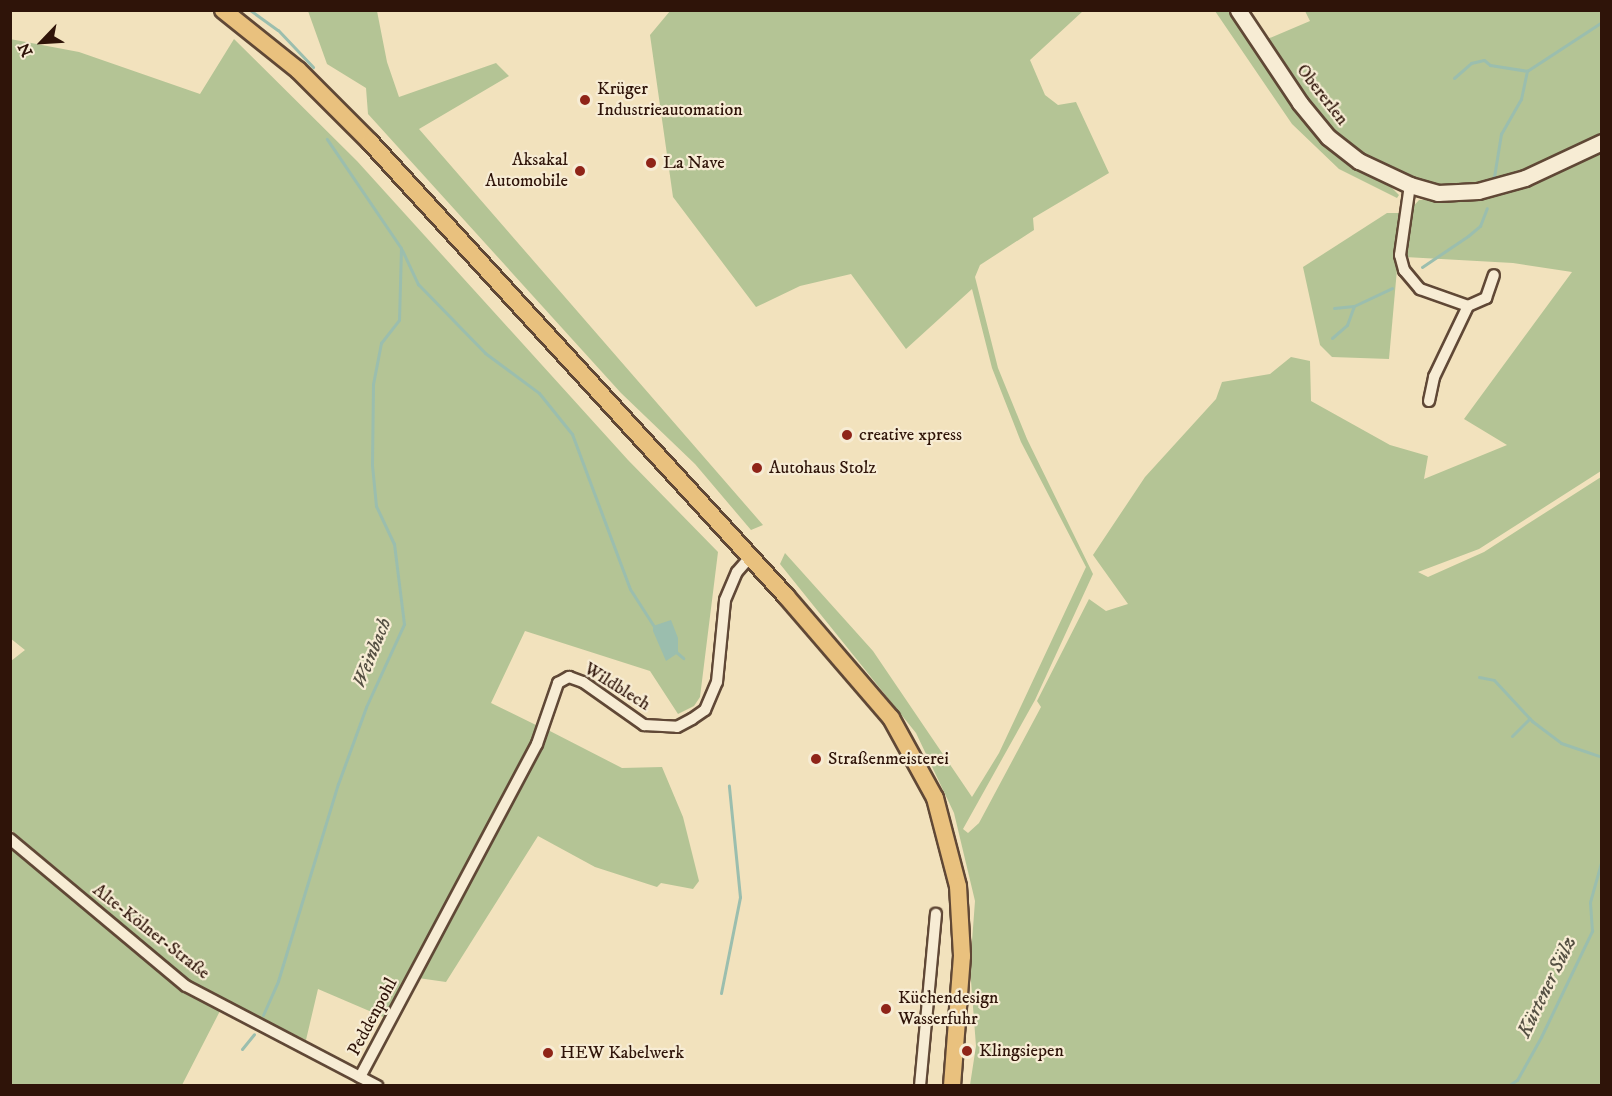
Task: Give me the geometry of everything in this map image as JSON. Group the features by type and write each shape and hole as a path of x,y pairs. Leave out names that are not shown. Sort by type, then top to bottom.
{"main road":[{"path":"223,10 291,65 346,117 874,695 907,742 935,798 952,853 962,927 952,1086"},
{"name":"Obererlen","path":"1238,10 1300,103 1328,137 1359,161 1410,185 1438,193 1478,191 1526,178 1602,142"}],"street":[{"path":"1410,185 1400,255 1404,270 1420,289 1468,306"},
{"path":"1429,401 1434,377 1468,306 1486,297 1494,275"},
{"name":"Wildblech","path":"417,972 537,744 558,683 569,677 583,682 644,725 677,727 692,720 705,710 717,682 725,600 736,572 750,557"},
{"name":"Alte-Kölner-Straße","path":"10,839 186,986 377,1086"},
{"path":"920,1086 936,914"},
{"name":"Peddenpohl","path":"360,1077 417,972"}],"shaded area":[{"path":"308,11 377,11 387,62 399,97 496,63 509,76 419,129 763,525 751,530 695,464 621,393 368,114 366,88 327,64"},
{"path":"670,11 1083,11 1030,60 1045,95 1058,105 1076,102 1109,173 1033,218 1034,230 980,265 975,277 998,368 1027,439 1093,574 1035,700 963,829 968,833 979,823 1041,707 1037,701 1089,599 1106,611 1128,604 1093,555 1145,477 1216,399 1222,382 1270,374 1291,357 1310,361 1311,401 1390,445 1428,456 1424,479 1507,445 1464,419 1572,272 1513,263 1405,257 1410,210 1419,200 1437,199 1601,148 1601,471 1479,549 1418,572 1428,577 1484,552 1601,477 1601,1085 970,1085 976,1046 970,968 975,901 954,813 916,733 780,564 785,553 873,651 972,797 999,753 1086,567 1021,442 992,368 972,289 906,349 851,274 800,286 756,307 673,197 650,35"},
{"path":"1215,11 1231,11 1355,164 1391,187 1399,195 1397,198 1339,169 1292,124"},
{"path":"1305,11 1601,11 1601,136 1506,181 1439,189 1396,177 1334,135 1265,40 1310,21"},
{"path":"10,39 79,52 200,94 234,39 357,161 628,460 718,552 700,697 694,706 678,714 650,671 525,631 491,703 538,726 529,750 388,1019 318,989 306,1040 228,1002 192,982 11,830 11,661 25,650 10,638"},
{"path":"1387,213 1402,213 1389,359 1332,357 1320,345 1303,267"},
{"path":"671,620 678,638 678,653 666,661 653,626"},
{"path":"546,729 622,768 662,767 683,817 699,881 693,889 661,883 657,887 595,867 538,836 446,982 418,978 529,772"},
{"path":"10,848 181,991 221,1009 182,1085 11,1085"}],"waterway":[{"name":"Weinbach","path":"250,10 278,30 313,67"},
{"path":"1454,78 1471,63 1484,60 1490,65 1527,71 1602,22"},
{"path":"1494,177 1501,134 1521,99 1527,71"},
{"name":"Weinbach","path":"263,1015 278,981 338,784 366,707 404,624 394,544 376,506 372,465 373,384 381,343 399,320 401,248 327,139"},
{"path":"1422,267 1480,226 1487,208"},
{"path":"402,250 418,284 485,353 539,393 572,434 630,589 655,628"},
{"path":"1334,308 1354,306 1392,288"},
{"path":"1332,338 1347,325 1354,306"},
{"path":"675,651 683,658"},
{"path":"1479,677 1494,680 1532,721 1561,743 1602,757"},
{"path":"1512,736 1530,718"},
{"path":"721,993 740,897 729,786"},
{"name":"Kürtener Sülz","path":"1508,1086 1517,1080 1541,1037 1592,931 1590,902 1602,859"},
{"name":"Weinbach","path":"242,1049 254,1034"},
{"name":"Kürtener Sülz","path":"1285,1086 1293,1086"}],"place":[{"name":"Krüger Industrieautomation","path":"585,100"},
{"name":"La Nave","path":"651,163"},
{"name":"Aksakal Automobile","path":"580,171"},
{"name":"creative xpress","path":"847,435"},
{"name":"Autohaus Stolz","path":"757,468"},
{"name":"Straßenmeisterei","path":"816,759"},
{"name":"Küchendesign Wasserfuhr","path":"886,1009"},
{"name":"Klingsiepen","path":"967,1051"},
{"name":"HEW Kabelwerk","path":"548,1053"}]}
